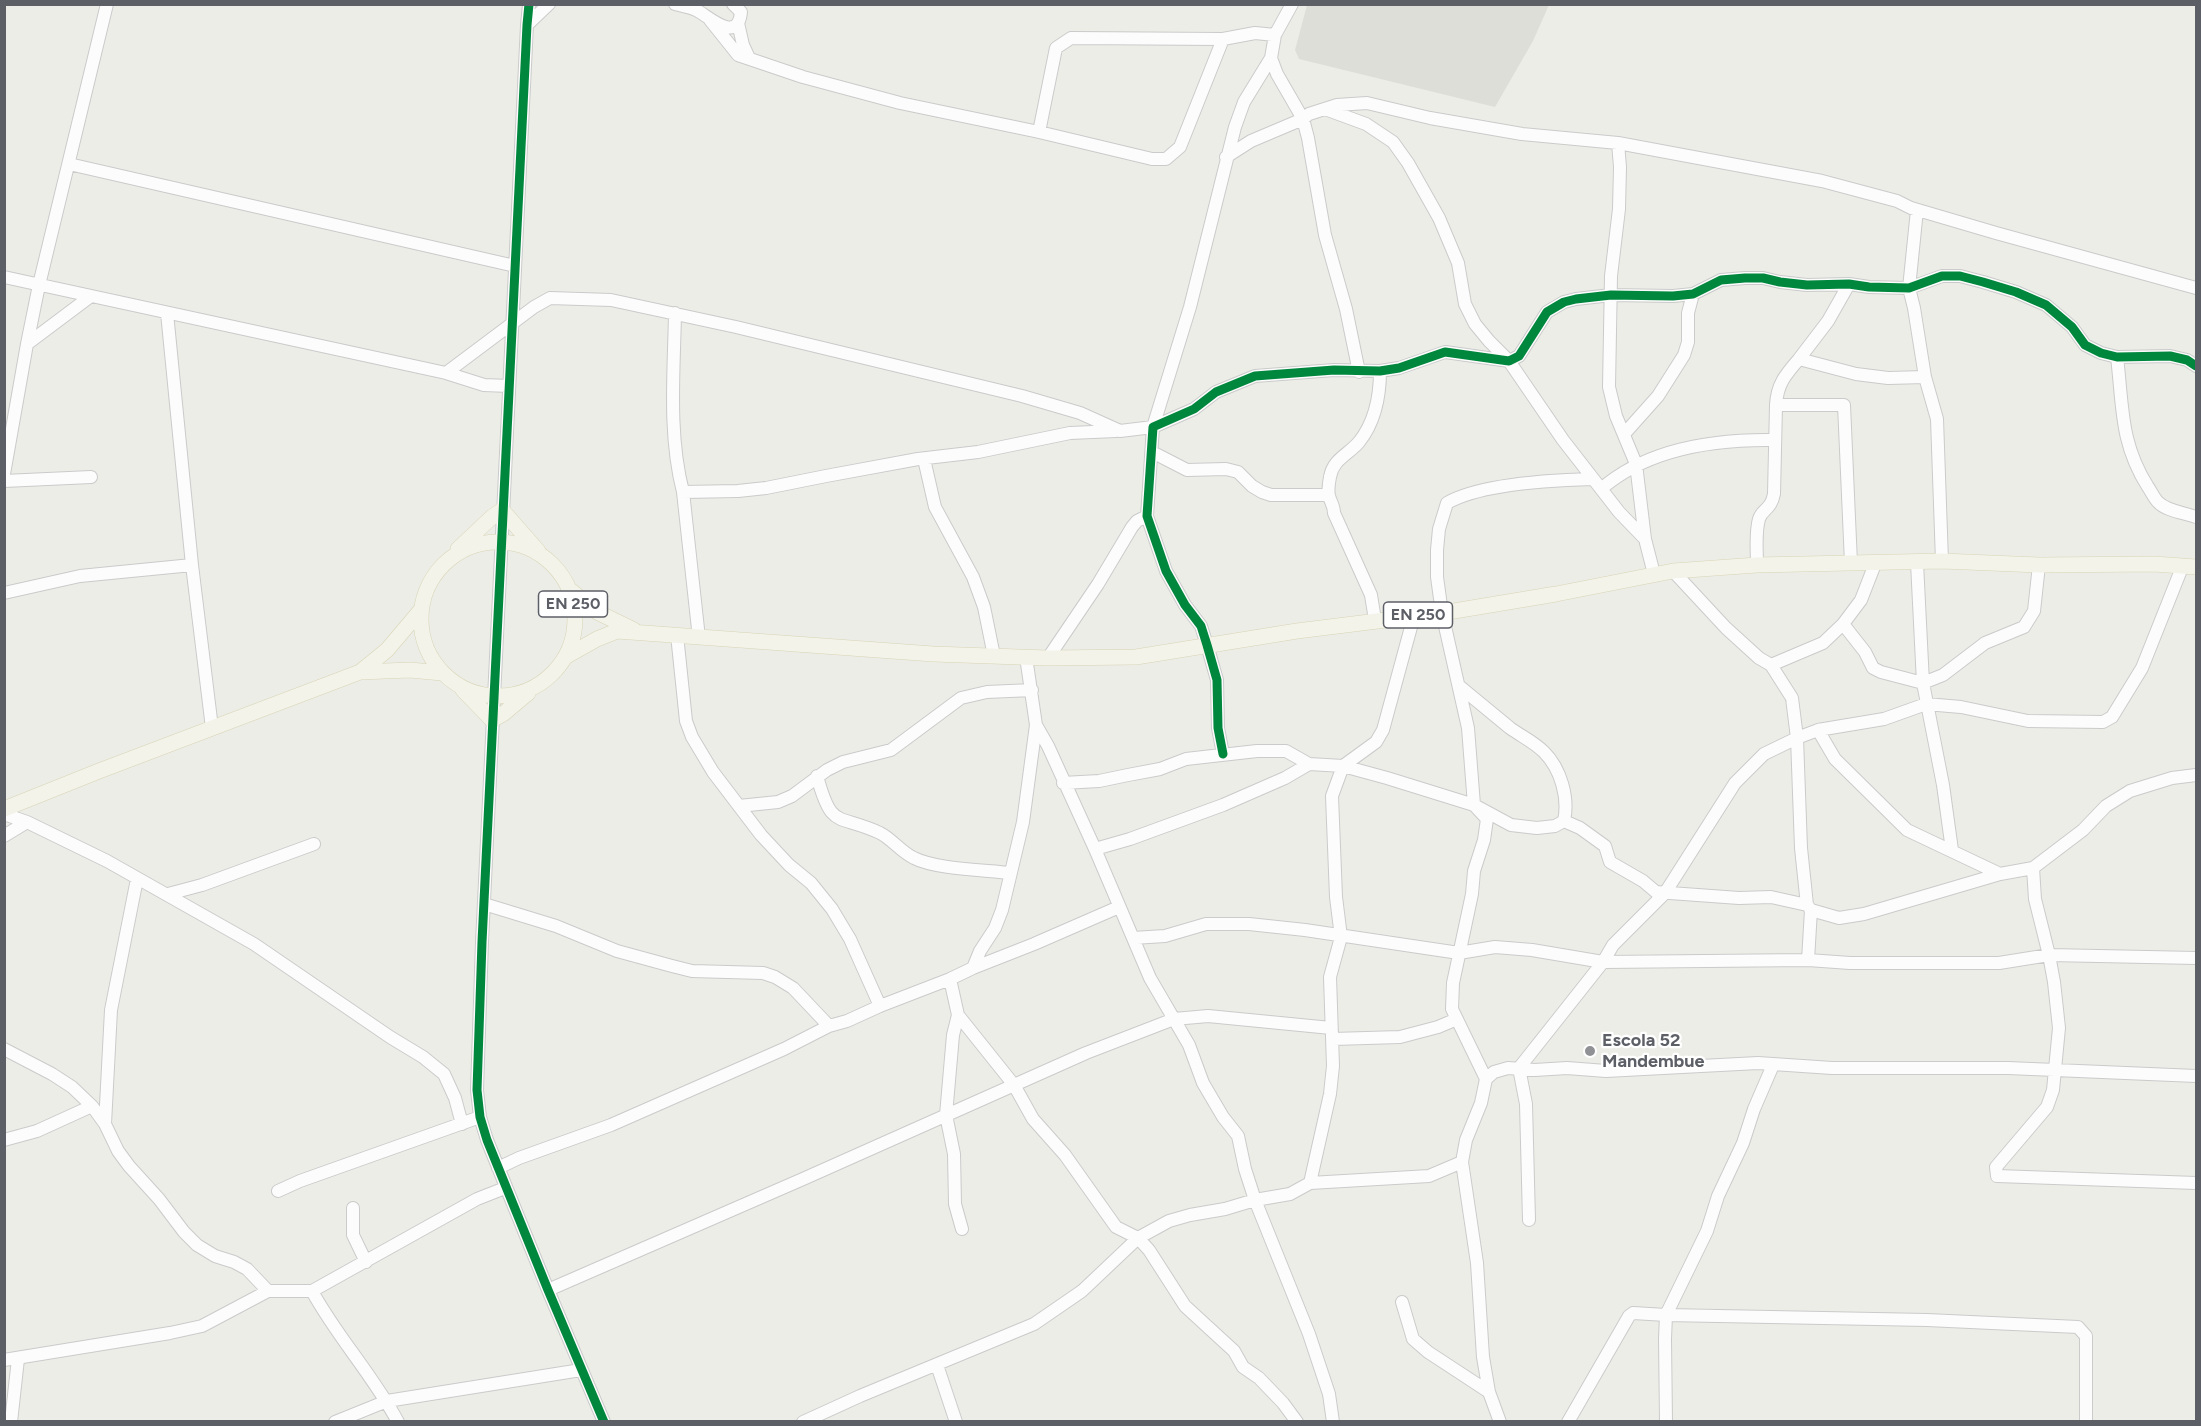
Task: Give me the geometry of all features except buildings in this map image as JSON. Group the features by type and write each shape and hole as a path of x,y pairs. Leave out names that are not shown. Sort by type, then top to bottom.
{"main road":[{"path":"447,561 502,510 542,555"},
{"name":"EN 250","path":"501,542 522,546 542,555 558,570 569,589 575,612 573,636 565,657 552,674 535,687 515,694 494,696 475,693 458,685 442,673 429,655 421,634 420,611 425,592 434,575 447,561 463,550 481,543 501,542"},
{"name":"EN 250","path":"565,657 617,631 994,656 1136,657 1375,620 1442,613 1673,571 1757,565 1942,561 2190,566"},
{"name":"EN 250","path":"569,589 597,612 640,632"},
{"name":"EN 250","path":"360,672 387,650 420,611"},
{"name":"EN 250","path":"4,809 360,672 410,670 442,673"},
{"path":"458,685 492,720 503,714 535,687"}],"street":[{"path":"4,474 39,285 107,4"},
{"path":"529,4 526,25 502,510 477,1090 480,1117 505,1188 604,1422"},
{"path":"526,25 549,4"},
{"path":"675,4 696,10 716,25 730,27 738,23"},
{"path":"733,4 741,12 738,23 743,45 749,58"},
{"path":"1223,754 1218,728 1217,680 1207,645 1200,626 1166,571 1147,516 1153,427 1190,307 1226,157 1244,102 1271,58 1275,35 1292,4"},
{"path":"710,20 735,52 803,77 900,103 1040,132 1152,159 1166,159 1180,147 1223,39"},
{"path":"1040,132 1056,48 1071,38 1223,39 1255,33 1275,35"},
{"path":"1271,58 1277,74 1303,119 1325,235 1346,309 1359,372"},
{"path":"1226,157 1251,141 1303,119 1309,114 1337,105 1367,103 1430,118 1522,134 1618,143 1822,181 1897,201 1917,210 2058,251 2196,288"},
{"path":"1325,109 1366,124 1393,142 1408,163 1439,218 1458,263 1465,304 1475,324 1509,361 1538,405 1597,484 1619,512 1645,539"},
{"path":"1618,143 1619,209 1611,276 1609,387 1616,416 1636,464 1645,539 1654,574"},
{"path":"69,164 515,266"},
{"path":"1917,210 1909,288 1925,377 1937,419 1942,561"},
{"path":"683,492 766,488 1070,434 1153,427 1194,409 1216,392 1255,376 1334,370 1380,371 1399,368 1445,352 1509,361 1519,357 1547,312 1564,302 1611,295 1693,294 1721,280 1745,278 1763,278 1807,285 1849,284 1909,288 1942,276 1960,276 2016,292 2046,305 2062,316 2085,345 2117,357 2170,356 2187,360 2196,366"},
{"path":"4,277 446,373 484,385 509,386"},
{"path":"1757,565 1759,517 1772,504 1774,494 1772,483 1778,387 1784,376 1828,321 1849,284"},
{"path":"1625,433 1658,396 1684,355 1688,342 1688,313 1693,294"},
{"path":"27,344 91,296"},
{"path":"446,373 534,307 550,298 611,300 675,313 1022,396 1080,413 1120,431"},
{"path":"167,313 192,565 212,728"},
{"path":"675,313 673,442 683,492 699,638"},
{"path":"2117,357 2123,429 2138,472 2158,502 2168,508 2196,517"},
{"path":"1799,358 1856,374 1888,378 1925,377"},
{"path":"1375,620 1371,595 1334,513 1334,505 1329,495 1330,476 1336,462 1359,442 1376,407 1380,395 1380,371"},
{"path":"1776,405 1844,405 1851,563"},
{"path":"1486,1079 1452,1009 1453,983 1472,894 1474,871 1484,840 1487,819 1474,805 1468,728 1442,613 1437,577 1439,529 1447,503 1460,495 1517,484 1597,484 1636,464 1706,443 1775,440"},
{"path":"1152,452 1187,470 1218,469 1238,472 1252,486 1271,495 1329,495"},
{"path":"924,459 935,507 973,577 984,607 994,656"},
{"path":"4,481 91,477"},
{"path":"1048,658 1098,584 1132,527 1137,521 1147,516"},
{"path":"1917,563 1923,683 1935,739 1952,850"},
{"path":"1771,665 1804,653 1823,643 1843,624 1861,600 1875,564"},
{"path":"1843,624 1865,652 1874,668 1923,683 1943,675 1985,643 2024,627 2034,611 2039,564"},
{"path":"4,593 80,576 192,565"},
{"path":"1529,1220 1526,1104 1519,1068 1603,962 1613,945 1665,893 1736,783 1764,754 1818,730 1884,719 1926,704 1961,707 2028,721 2096,723 2112,717 2142,668 2190,566"},
{"path":"1673,571 1726,628 1759,658 1771,665 1792,698 1797,738 1801,848 1809,908 1808,960"},
{"path":"1310,1183 1330,1094 1333,1066 1330,977 1341,937 1336,897 1332,796 1343,766 1376,742 1383,730 1414,615"},
{"path":"677,636 686,721 692,737 713,772 761,835 789,865 811,883 832,909 850,939 880,1006"},
{"path":"973,968 1002,910 1023,822 1036,725 1026,657"},
{"path":"1063,783 1099,781 1160,769 1186,759 1257,751 1286,751 1309,764 1343,766 1474,805 1511,825 1537,828 1555,826 1564,821 1567,809 1566,796 1556,770 1545,753 1459,686"},
{"path":"739,806 778,802 792,796 817,776 843,762 891,750 961,698 987,692 1032,690"},
{"path":"1036,725 1048,746 1095,849 1150,978 1190,1045 1203,1083 1222,1117 1238,1136 1255,1200 1309,1334 1329,1394 1333,1422"},
{"path":"1818,730 1835,759 1907,830 2001,874"},
{"path":"1095,849 1223,806 1285,778 1309,764"},
{"path":"1564,821 1580,828 1605,846 1610,862 1643,881 1656,892 1739,898 1771,897 1839,918 1864,914 2001,874 2033,868 2083,830 2106,806 2119,797 2149,783 2196,775"},
{"path":"817,776 829,810 836,818 881,834 917,860 1010,873"},
{"path":"4,814 27,822 107,861 168,894 254,944 423,1057 444,1074 455,1098 462,1124"},
{"path":"4,836 27,822"},
{"path":"168,894 202,885 314,844"},
{"path":"2033,868 2035,899 2055,982 2059,1028 2053,1090 2047,1107 1996,1167 1997,1176 2196,1183"},
{"path":"105,1124 111,1010 137,879"},
{"path":"484,904 556,926 617,951 692,971 763,973 775,976 793,988 829,1026"},
{"path":"498,1168 519,1158 611,1125 784,1049 829,1026 847,1021 950,979 1119,907"},
{"path":"1133,938 1165,936 1206,924 1249,924 1460,953 1495,947 1532,950 1603,962 1808,960 1850,963 1999,963 2049,955 2196,958"},
{"path":"950,979 958,1015 1014,1085 1033,1119 1065,1155 1116,1227 1138,1238 1149,1250 1185,1306 1234,1351 1242,1367 1259,1378 1283,1403 1297,1422"},
{"path":"958,1015 953,1035 946,1115 954,1154 955,1204 962,1229"},
{"path":"548,1290 1014,1085 1130,1035 1174,1019 1208,1016 1332,1034 1400,1037 1438,1027 1457,1019"},
{"path":"4,1049 72,1087 92,1106 105,1124 123,1159 159,1199 184,1232 197,1245 215,1256 247,1269 268,1291"},
{"path":"1500,1422 1489,1392 1483,1357 1477,1263 1462,1162 1466,1140 1481,1103 1486,1079 1494,1072 1519,1068 1606,1071 1758,1063 1832,1068 2000,1068 2196,1076"},
{"path":"1666,1422 1666,1315 1707,1232 1718,1196 1743,1143 1754,1108 1773,1065"},
{"path":"4,1140 37,1131 92,1106"},
{"path":"278,1191 480,1117"},
{"path":"803,1422 1034,1324 1055,1312 1082,1291 1138,1238 1169,1221 1290,1194 1310,1183 1429,1176 1462,1162"},
{"path":"4,1360 143,1338 202,1326 268,1291 312,1291 477,1199 505,1188"},
{"path":"353,1208 353,1235 366,1262"},
{"path":"312,1291 387,1401 398,1422"},
{"path":"1402,1302 1413,1339 1428,1352 1489,1392"},
{"path":"1568,1422 1629,1316 1633,1313 1927,1320 2078,1327 2086,1336 2086,1422"},
{"path":"11,1422 18,1359"},
{"path":"937,1365 956,1422"},
{"path":"335,1422 387,1401 581,1370"}],"shaded area":[{"path":"1307,4 1549,5 1533,41 1495,107 1299,59 1295,50"}],"cycle path":[{"path":"529,4 482,942 477,1090 480,1117 487,1140 604,1422"},
{"path":"1223,754 1218,728 1217,680 1201,626 1185,605 1166,571 1147,516 1153,427 1194,409 1216,392 1255,376 1334,370 1380,371 1399,368 1445,352 1509,361 1519,356 1547,312 1564,302 1611,295 1693,294 1721,280 1745,278 1763,278 1807,285 1849,284 1909,288 1942,276 1960,276 2016,292 2046,305 2072,327 2085,345 2101,353 2117,357 2170,356 2187,360 2196,366"}],"place":[{"name":"Escola 52 Mandembue","path":"1590,1051"}]}
